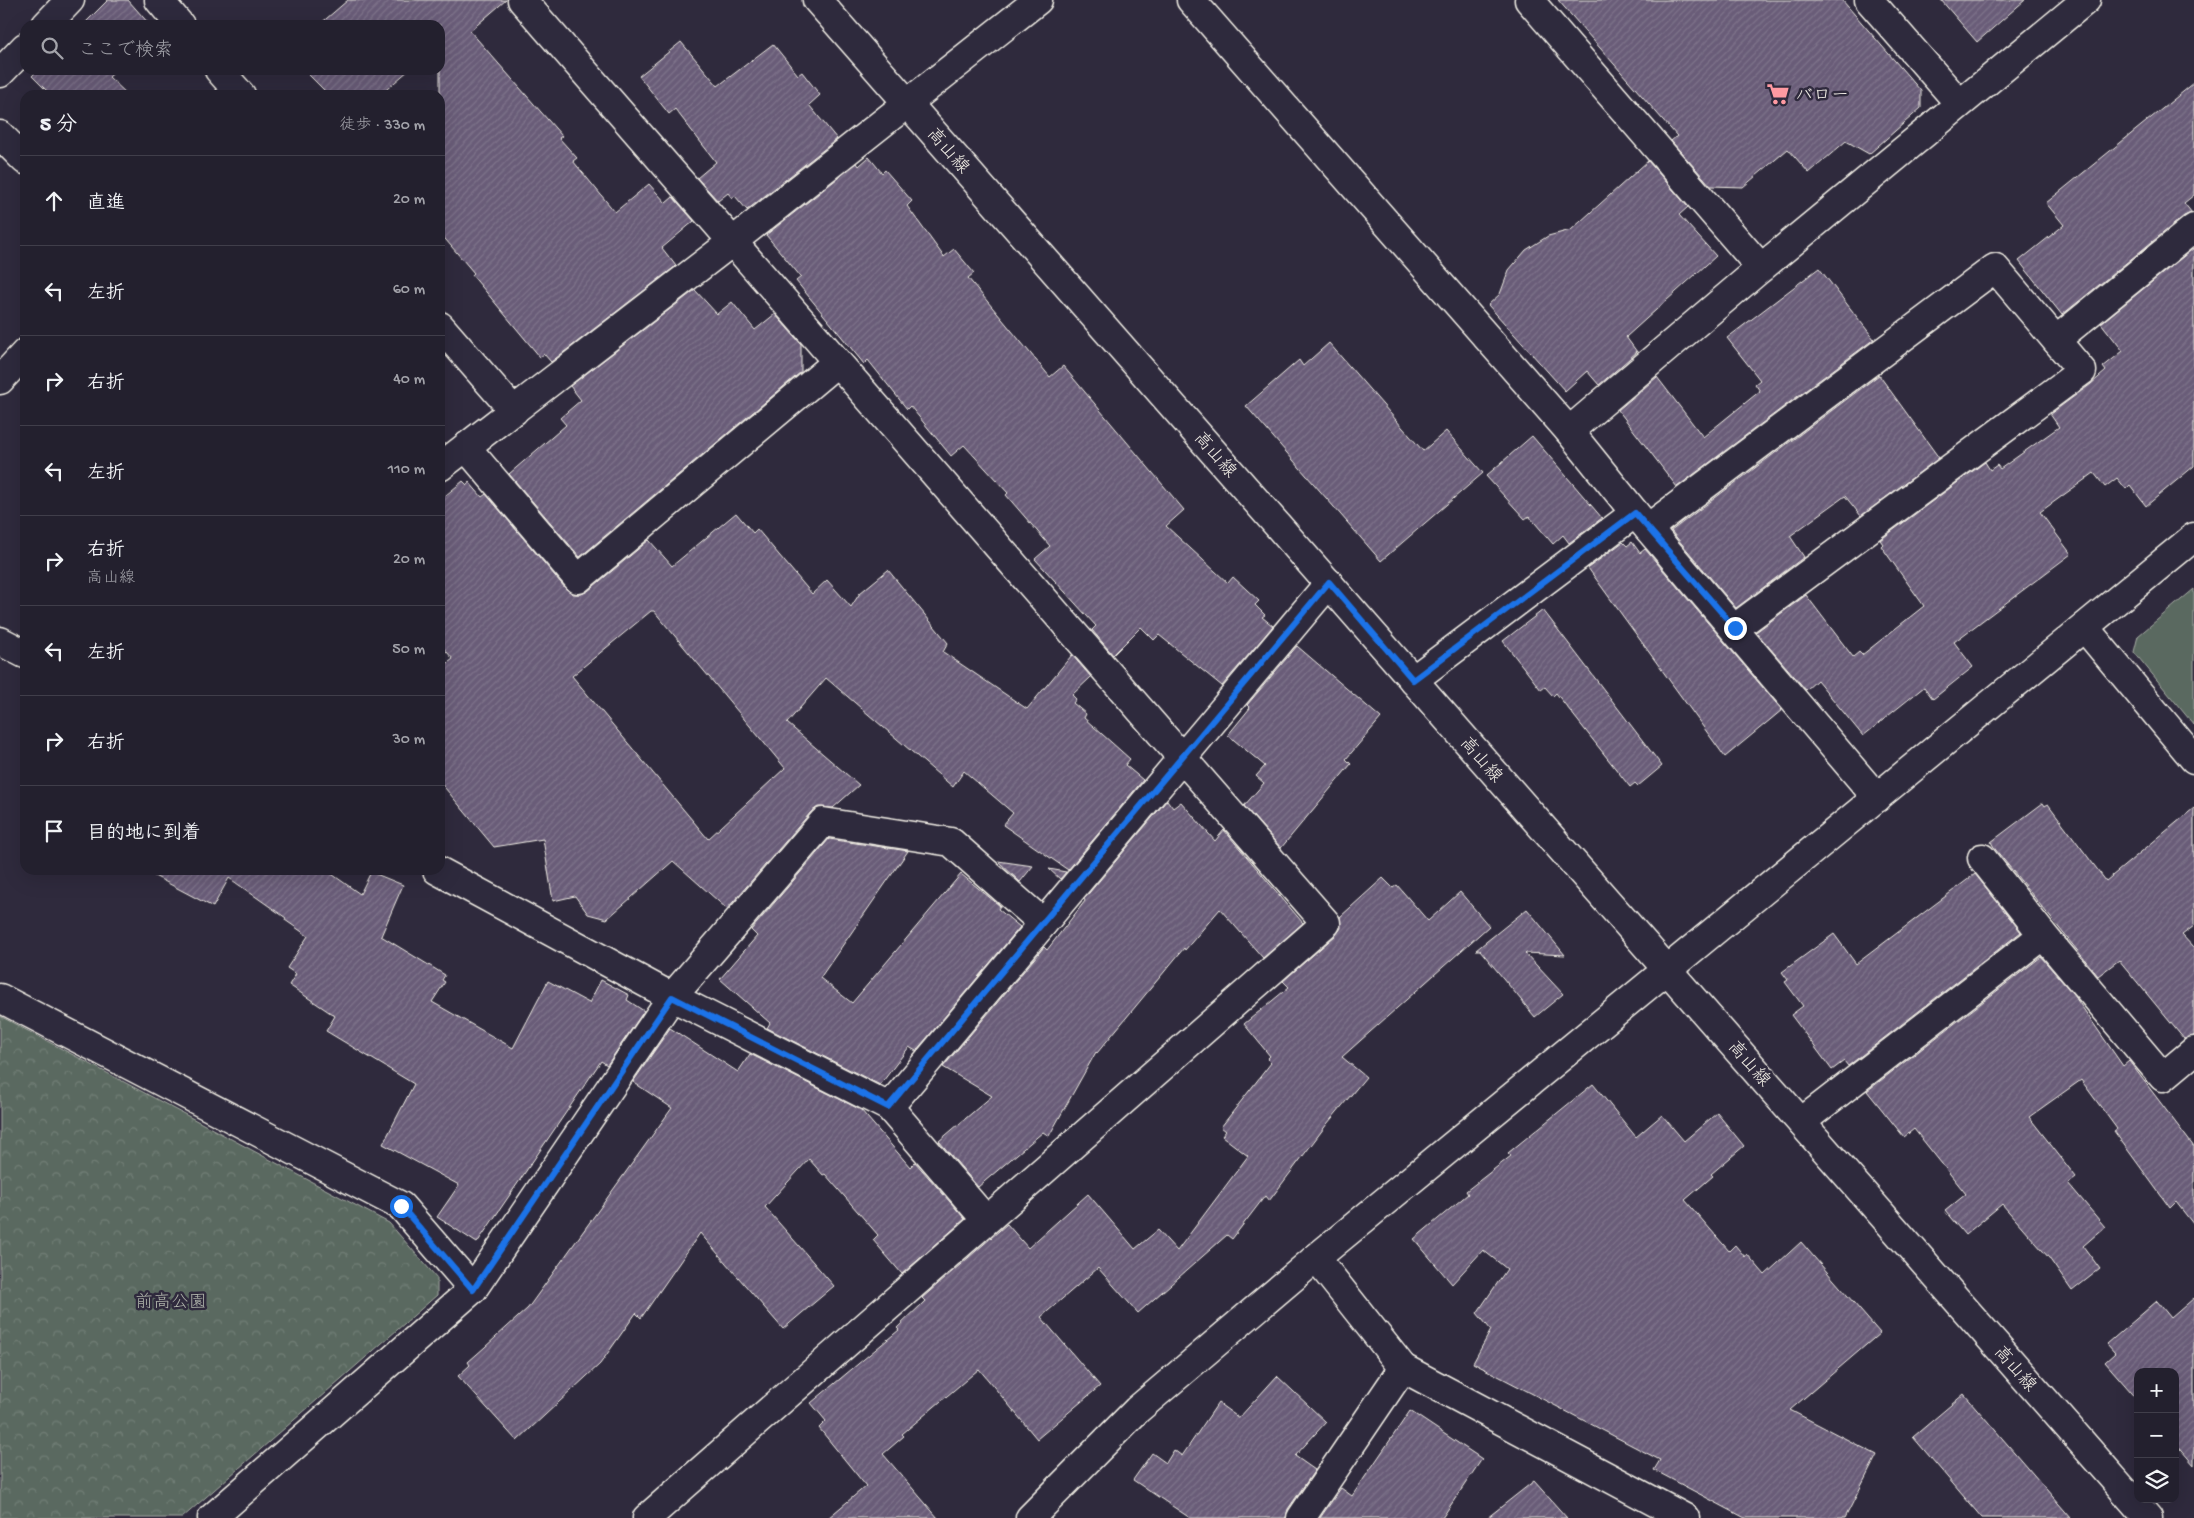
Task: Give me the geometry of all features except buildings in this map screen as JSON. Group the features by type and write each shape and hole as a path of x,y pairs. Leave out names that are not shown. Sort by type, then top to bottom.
{"street":[{"path":"51,20 70,0"},
{"path":"159,0 176,20"},
{"path":"522,0 1326,924 986,1220 660,1514"},
{"name":"高山線","path":"818,0 2148,1518"},
{"path":"445,463 732,242 1038,0"},
{"path":"1191,0 1569,431 1641,521 1735,628 1877,798"},
{"path":"1529,0 1761,268"},
{"path":"1869,0 1959,103"},
{"path":"1569,431 1761,268 2086,0"},
{"path":"0,73 20,52"},
{"path":"223,75 237,90"},
{"path":"0,135 20,155"},
{"path":"2056,340 2194,228"},
{"path":"1413,680 1641,521 1995,268 2082,371 1735,628"},
{"path":"445,332 514,411"},
{"path":"466,447 578,579 836,363"},
{"path":"1030,1518 1137,1410 1316,1258 2194,537"},
{"path":"888,1107 1329,582"},
{"path":"2085,628 2194,759"},
{"path":"212,1518 473,1290 672,997 823,822 951,842 1043,924"},
{"path":"1982,858 2043,935 2163,1076 2194,1051"},
{"path":"445,874 672,997 888,1107 986,1220"},
{"path":"1801,1122 2043,935"},
{"path":"0,998 401,1206 473,1290"},
{"path":"1316,1258 1403,1368 1685,1518"},
{"path":"1301,1518 1403,1368"}],"green space":[{"path":"2194,589 2194,725 2134,652 2138,636"},
{"name":"前高公園","path":"0,1016 389,1223 437,1278 437,1295 182,1518 0,1518"}],"place":[{"name":"バロー","path":"1778,94"}],"route":[{"path":"401,1206 473,1290 672,997 888,1107 1329,582 1413,680 1635,513 1735,628"}]}
